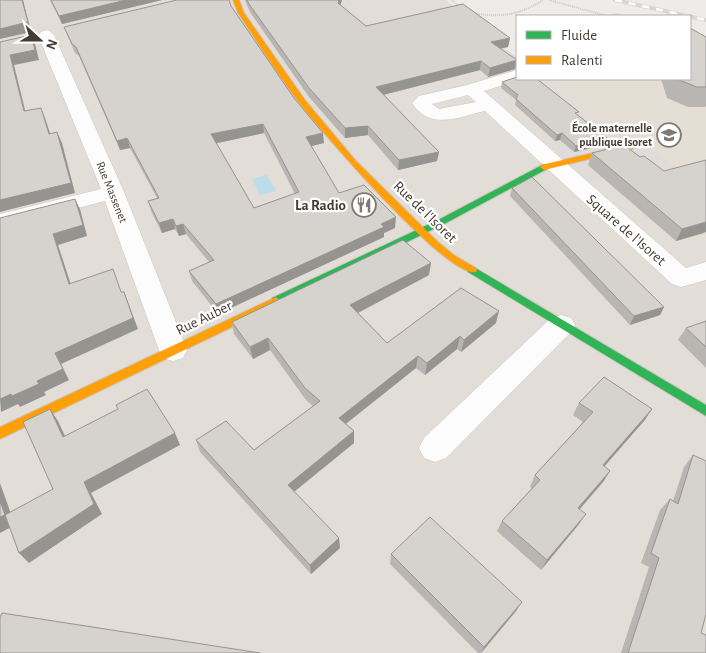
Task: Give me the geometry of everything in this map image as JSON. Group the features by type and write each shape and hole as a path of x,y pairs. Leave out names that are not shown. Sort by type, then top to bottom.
{"street":[{"name":"Rue de l'Isoret","path":"236,0 241,13 302,102 353,163 450,256 561,325 706,411"},
{"name":"Rue Massenet","path":"46,35 113,192 173,350"},
{"path":"489,105 439,115 430,113 421,103 425,100 472,89 516,75"},
{"name":"Square de l'Isoret","path":"472,89 552,164 681,278 706,271"},
{"path":"422,231 552,164 644,143"},
{"path":"0,221 113,192"},
{"name":"Rue Auber","path":"0,433 422,231"},
{"path":"435,448 561,325"}],"path":[{"path":"452,0 462,9"},
{"path":"468,11 490,16 520,14 543,0"},
{"path":"549,0 604,15"}],"shaded area":[{"path":"0,0 446,0 497,43 516,56 516,80 551,80 706,186 706,653 0,653"},
{"name":"École maternelle publique Isoret","path":"706,61 706,186 551,80 691,80"},
{"path":"620,127 669,161 588,181 549,144"}],"water":[{"path":"267,175 276,191 260,195 252,179"}],"building":[{"path":"0,0 22,0 28,22 0,29"},
{"path":"51,0 126,0 59,16"},
{"path":"177,0 229,0 231,6 294,98 323,133 306,137 339,193 364,185 396,217 381,224 384,227 216,304 189,271 214,260 183,224 176,226 173,219 159,223 148,201 159,198 127,138 117,141 76,47 72,44 64,27","holes":["263,124 299,192 254,208 211,134"]},
{"path":"247,0 339,0 338,3 366,26 463,4 510,38 491,42 516,60 490,68 481,61 376,87 439,152 399,160 368,126 345,128 309,88"},
{"path":"691,29 706,37 706,87 697,87 680,80 691,80"},
{"path":"31,35 35,50 10,55 24,111 41,108 49,134 57,132 71,183 0,200 0,42"},
{"path":"516,77 516,80 538,80 579,112 575,113 607,138 576,146 562,133 557,135 516,99 518,95 502,82"},
{"path":"624,145 640,157 644,156 664,171 706,160 706,222 682,229 592,153"},
{"path":"532,177 664,307 634,316 512,188"},
{"path":"75,199 83,225 53,234 69,284 113,269 133,318 55,353 63,369 37,381 39,384 12,396 11,394 0,399 0,218"},
{"path":"403,240 431,263 350,305 387,343 461,288 499,311 464,340 460,336 427,363 418,356 339,418 354,431 288,485 339,538 310,565 196,440 226,421 254,450 320,401 305,388 268,338 250,347 232,322"},
{"path":"706,321 706,347 686,328"},
{"path":"604,377 652,409 603,465 610,471 578,508 586,514 547,560 502,521 540,480 535,475 593,412 579,403"},
{"path":"147,389 175,433 84,482 94,504 19,553 5,515 53,489 23,422 50,409 63,437 118,409 116,405"},
{"path":"693,455 706,461 706,614 701,633 706,635 706,653 628,653 659,558 651,553 670,499 678,504"},
{"path":"0,501 5,515 0,517"},
{"path":"430,517 522,602 484,647 391,554"},
{"path":"2,613 260,653 0,653 0,617"}],"railway":[{"path":"615,0 683,15"},
{"path":"691,17 706,20"}],"traffic: fast":[{"path":"276,301 443,221 544,167"},
{"path":"472,270 706,411"}],"traffic: slow":[{"path":"236,0 241,13 302,102 353,163 435,244 450,257 472,270"},
{"path":"544,167 644,143"},
{"path":"0,433 276,301"}],"place":[{"name":"École maternelle publique Isoret","path":"669,135"},
{"name":"La Radio","path":"364,205"}]}
